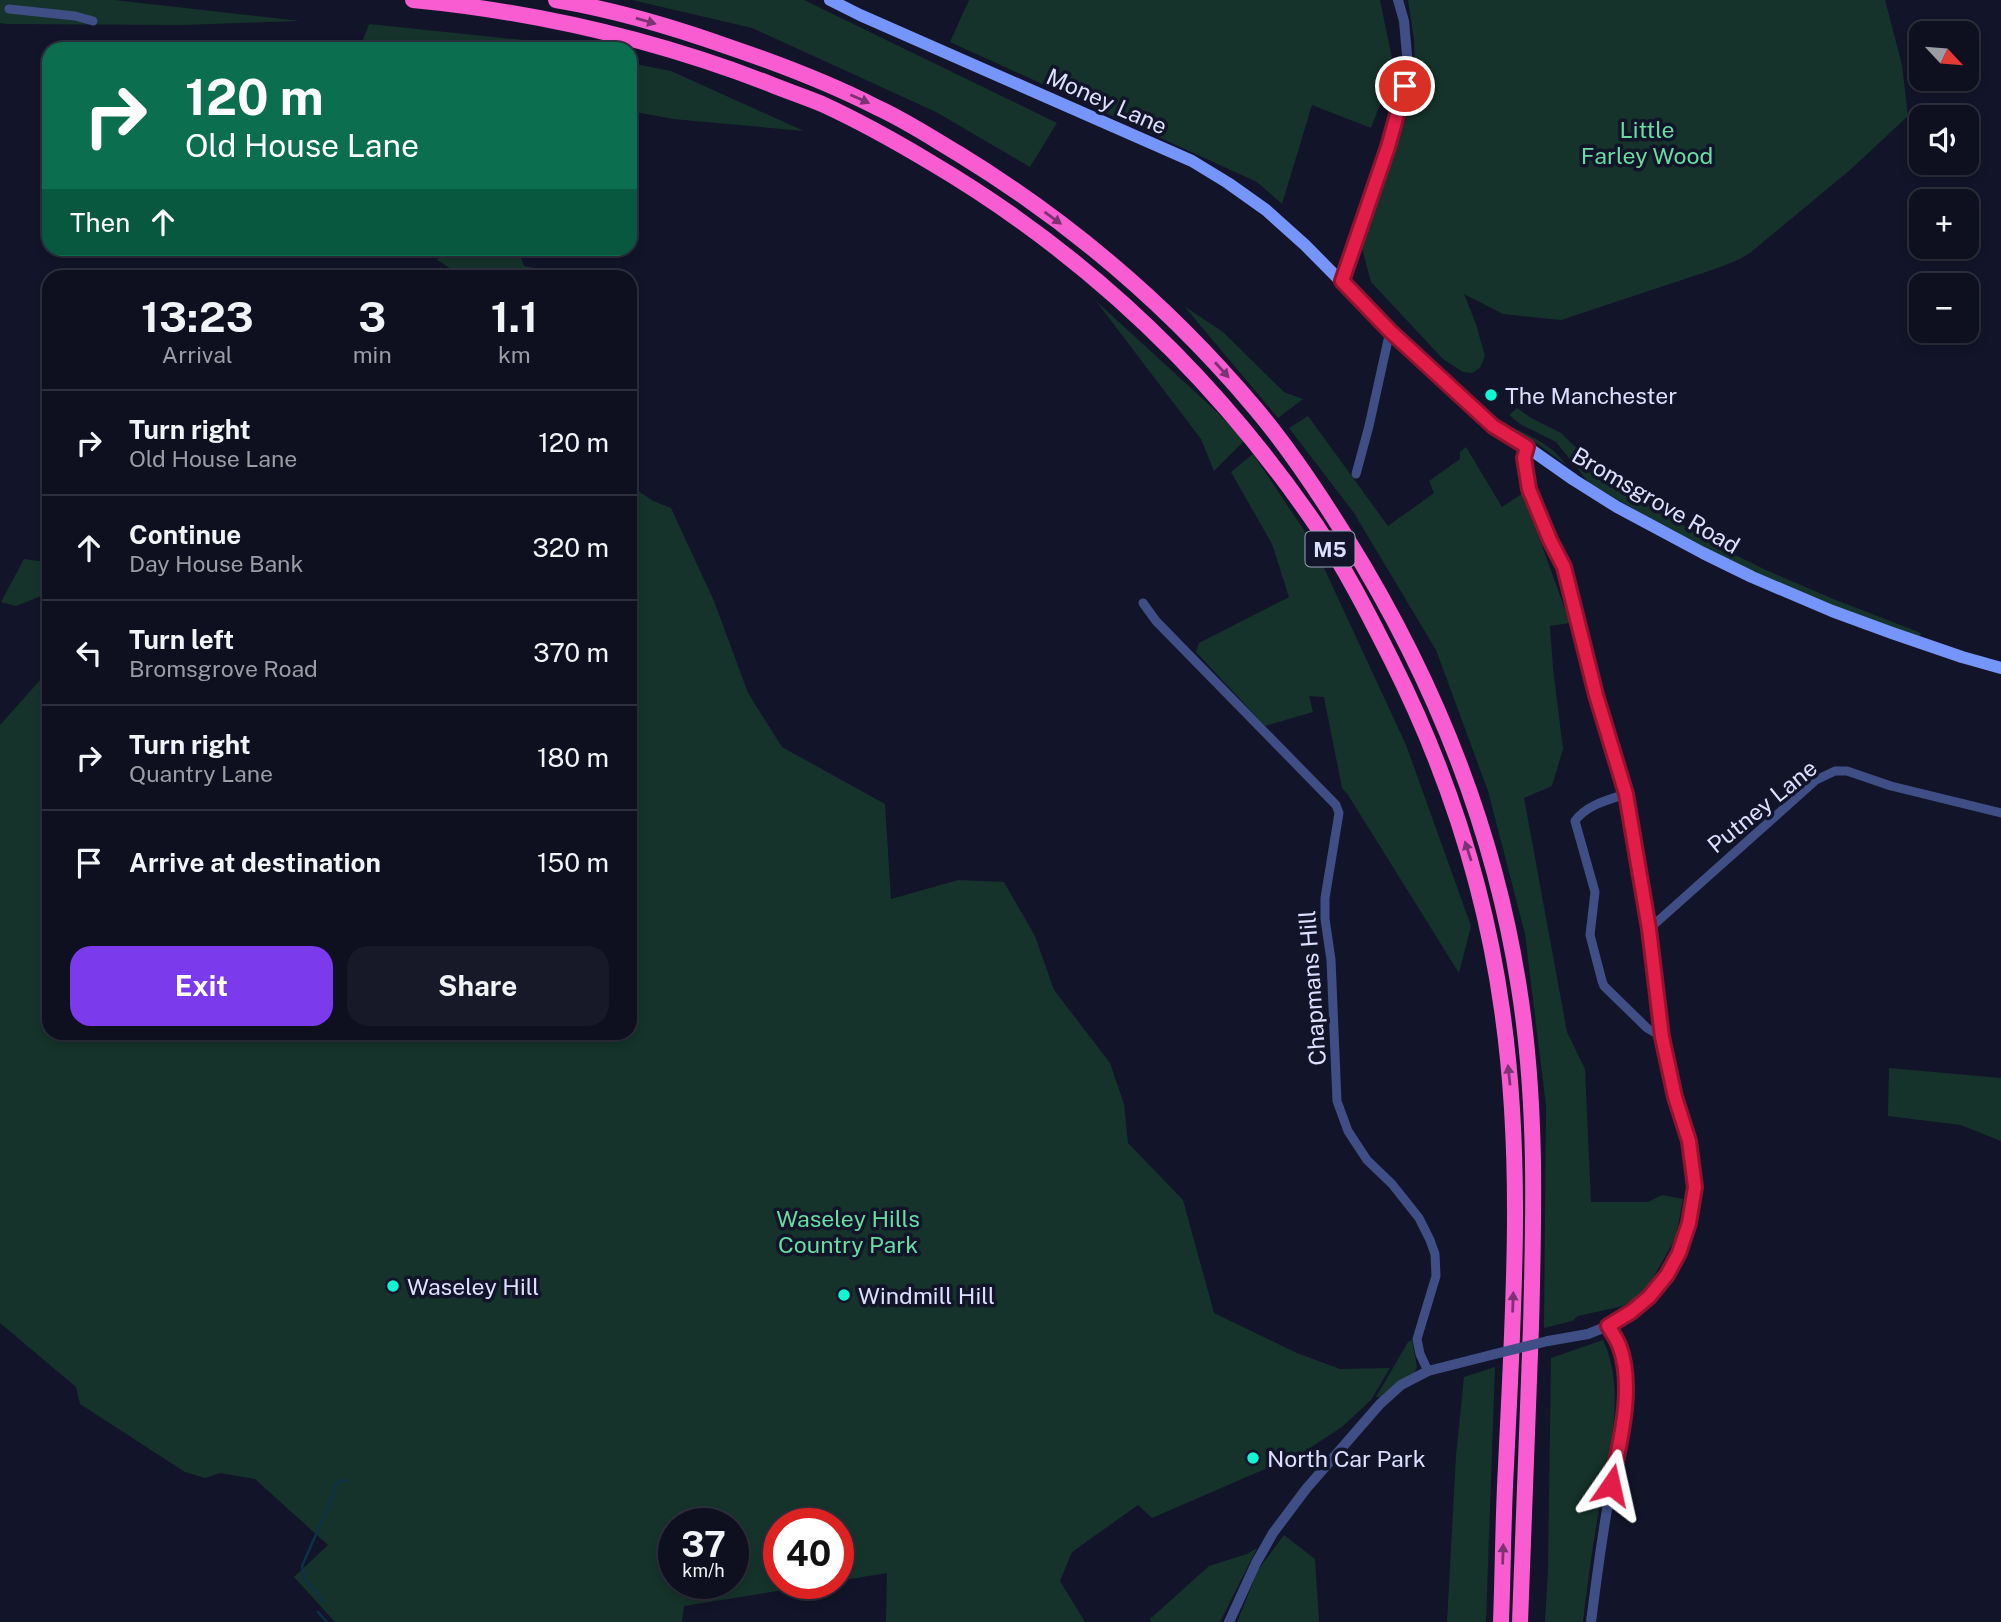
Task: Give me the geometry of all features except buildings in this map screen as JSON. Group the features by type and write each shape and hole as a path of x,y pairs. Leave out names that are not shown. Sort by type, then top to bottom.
{"highway":[{"name":"M5","path":"413,0 563,22 625,36 719,64 808,99 891,139 962,181 1028,225 1088,272 1153,330 1217,397 1271,463 1319,530 1368,615 1411,700 1444,775 1472,862 1503,1011 1514,1118 1514,1248 1501,1622"},
{"name":"M5","path":"556,0 618,13 695,35 809,76 880,108 1028,199 1115,268 1211,358 1291,453 1328,507 1387,604 1429,688 1461,767 1482,829 1519,986 1530,1074 1534,1199 1520,1622"}],"main road":[{"name":"Money Lane","path":"830,0 1192,161 1266,211 1342,281"},
{"name":"Bromsgrove Road","path":"1342,281 1390,331 1493,426 1617,507 1752,577 1832,611 2001,668"}],"street":[{"path":"1342,281 1388,147 1405,86 1407,55 1404,20 1398,0"},
{"path":"9,9 75,16 93,21"},
{"path":"1356,474 1370,426 1390,331"},
{"path":"1229,1622 1273,1532 1306,1489 1380,1404 1401,1385 1429,1371 1548,1341 1588,1335 1608,1326 1649,1297 1667,1275 1679,1253 1689,1223 1695,1187 1689,1141 1675,1097 1662,1037 1649,929 1626,794 1596,695 1564,567 1529,489 1524,458 1527,447"},
{"name":"Chapmans Hill","path":"1143,603 1156,621 1336,805 1339,813 1325,898 1331,960 1337,1101 1349,1132 1367,1160 1392,1184 1419,1218 1435,1254 1436,1276 1418,1339 1420,1354 1429,1371"},
{"name":"Putney Lane","path":"1649,929 1816,780 1835,771 1847,771 1891,786 2001,813"},
{"path":"1626,794 1589,808 1580,813 1575,821 1595,892 1590,935 1604,986 1647,1028 1662,1037"},
{"path":"1591,1622 1607,1507 1620,1441 1626,1385 1619,1343 1608,1326"}],"green space":[{"path":"0,0 114,0 300,21 180,25 8,24 0,23"},
{"path":"632,0 804,0 1057,123 1030,167 936,112 752,28"},
{"path":"969,0 1380,0 1394,68 1371,128 1312,105 1282,204 1257,182 950,42"},
{"name":"Little Farley Wood","path":"1408,0 1885,0 1902,65 1908,116 1850,170 1740,259 1561,320 1503,314 1464,294 1485,356 1480,368 1472,373 1463,372 1443,359 1371,282 1362,248 1412,100 1414,40"},
{"path":"369,24 532,42 369,42 363,40"},
{"path":"637,64 671,71 804,131 673,119 637,112"},
{"path":"440,256 520,256 524,266 544,270 453,270 437,260"},
{"path":"1096,301 1218,413 1244,441 1214,471 1201,439"},
{"path":"1184,306 1223,332 1284,392 1303,399 1278,418"},
{"path":"1517,408 1561,433 1591,462 1698,535 1766,570 1921,633 1920,637 1833,606 1754,573 1658,523 1589,483 1556,442 1520,424 1509,415"},
{"path":"1308,416 1388,526 1434,493 1429,481 1460,459 1460,452 1466,447 1502,507 1523,493 1570,623 1550,626 1563,749 1552,786 1524,798 1567,1032 1585,1069 1591,1202 1648,1202 1662,1195 1683,1199 1676,1237 1646,1291 1623,1306 1578,1316 1572,1321 1544,1328 1546,1106 1525,934 1488,791 1436,650 1354,513 1289,428"},
{"path":"1509,428 1549,447 1566,465 1535,442"},
{"path":"1253,454 1312,542 1406,745 1471,926 1459,973 1342,788 1324,697 1309,696 1313,712 1265,726 1196,652 1199,643 1289,597 1272,544 1231,472"},
{"name":"Waseley Hills Country Park","path":"637,490 653,501 671,508 714,601 748,693 782,747 885,804 891,899 958,880 1004,882 1035,936 1054,990 1110,1063 1124,1104 1128,1143 1183,1200 1214,1313 1297,1353 1340,1369 1390,1368 1371,1400 1342,1427 1302,1453 1152,1518 1138,1505 1072,1552 1060,1581 1085,1622 886,1622 887,1573 854,1578 854,1508 763,1508 763,1593 749,1596 749,1508 658,1508 658,1599 728,1599 684,1606 682,1622 335,1622 294,1577 328,1545 255,1479 220,1473 205,1478 185,1472 80,1404 76,1387 0,1323 0,725 42,678 42,1040 637,1040"},
{"path":"24,559 42,561 42,596 16,606 1,602"},
{"path":"1889,1068 2001,1078 2001,1141 1961,1125 1888,1116"},
{"path":"1412,1340 1417,1367 1414,1374 1384,1397 1376,1397 1408,1342"},
{"path":"1603,1340 1610,1360 1615,1404 1583,1622 1545,1622 1551,1358"},
{"path":"1495,1367 1486,1622 1447,1622 1456,1456 1464,1377"},
{"path":"1284,1535 1315,1559 1319,1622 1237,1622 1258,1570"},
{"path":"1257,1548 1220,1622 1151,1622 1150,1619 1209,1566 1247,1554"}],"waterway":[{"path":"323,1601 305,1579 302,1566 333,1496 336,1483 347,1480"},
{"path":"318,1612 327,1622"}],"place":[{"name":"The Manchester","path":"1491,395"},
{"name":"Waseley Hill","path":"393,1286"},
{"name":"Windmill Hill","path":"844,1295"},
{"name":"North Car Park","path":"1253,1458"}],"route":[{"path":"1405,86 1399,113 1342,281 1390,331 1493,426 1527,447 1524,458 1529,489 1564,567 1596,695 1626,794 1649,929 1662,1037 1675,1097 1689,1141 1695,1187 1689,1223 1679,1253 1667,1275 1649,1297 1608,1326 1619,1343 1626,1385 1620,1441 1611,1485"}]}
